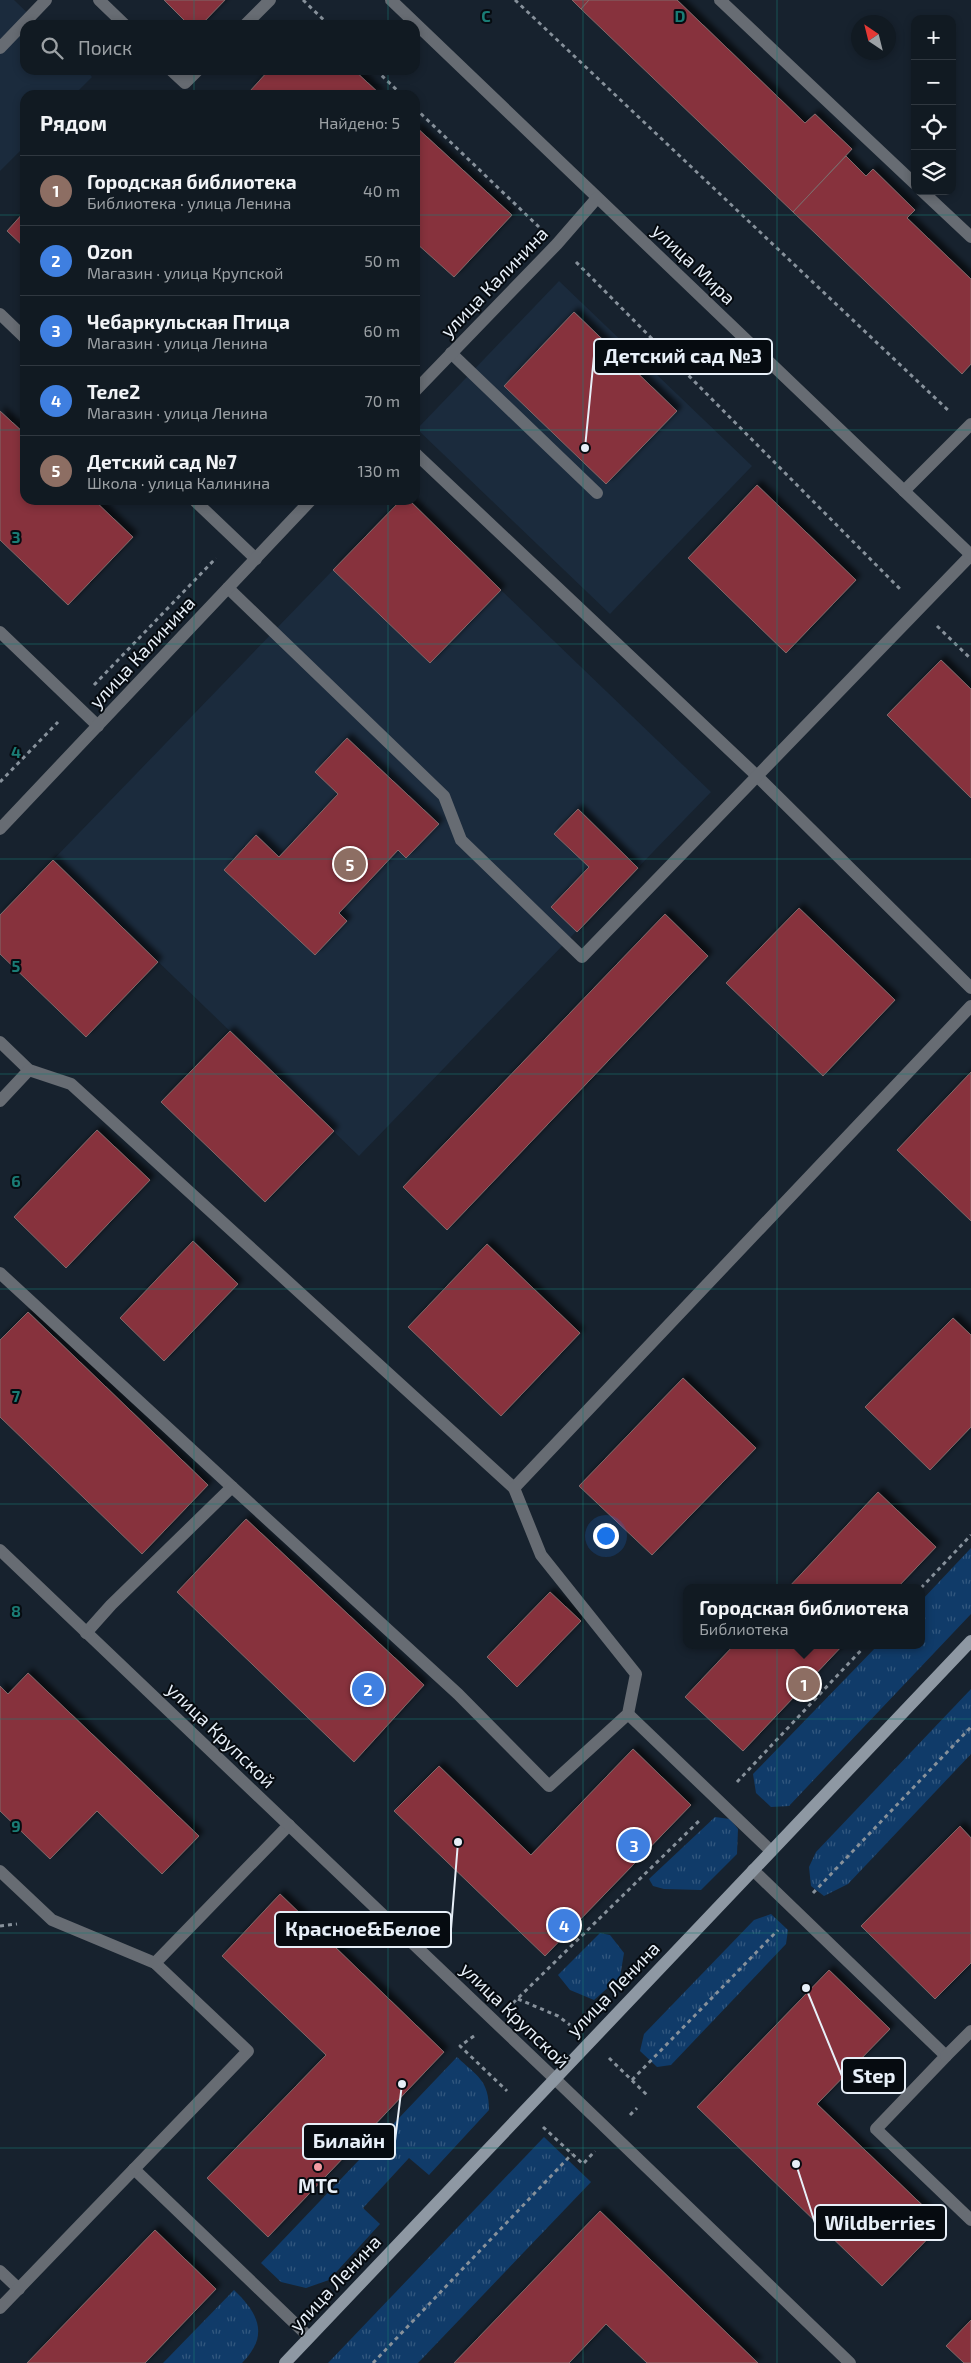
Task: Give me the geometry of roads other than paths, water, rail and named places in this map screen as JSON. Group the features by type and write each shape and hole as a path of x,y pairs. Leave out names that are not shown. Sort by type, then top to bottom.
{"street":[{"path":"27,20 46,0"},
{"path":"99,0 120,20"},
{"path":"250,20 270,0"},
{"name":"улица Мира","path":"391,0 412,20"},
{"path":"720,0 911,180"},
{"path":"0,48 20,27"},
{"name":"улица Мира","path":"420,28 971,555"},
{"path":"176,75 185,83 193,75"},
{"path":"926,195 971,237"},
{"name":"улица Калинина","path":"420,386 557,244 598,198"},
{"path":"0,314 20,333"},
{"path":"451,353 596,493"},
{"path":"904,491 969,426"},
{"path":"420,458 757,776 971,988"},
{"path":"199,505 256,559"},
{"name":"улица Калинина","path":"0,829 306,505"},
{"path":"228,588 444,796 461,840 582,957 971,555"},
{"path":"0,632 98,726"},
{"path":"514,1488 971,1006"},
{"path":"0,1042 29,1070 71,1084 514,1488 540,1555 636,1674 628,1714 548,1786 458,1694 0,1274"},
{"path":"0,1101 29,1070"},
{"path":"86,1633 111,1605 232,1487"},
{"name":"улица Крупской","path":"0,1550 850,2363"},
{"name":"улица Ленина","path":"284,2363 971,1642"},
{"path":"628,1714 771,1851"},
{"path":"155,1963 289,1825"},
{"path":"753,1870 946,2056"},
{"path":"0,1871 52,1920 155,1963 248,2051 0,2308"},
{"path":"971,2031 876,2129 971,2220"},
{"path":"134,2169 309,2337"},
{"path":"0,2271 19,2289"}],"place":[{"name":"Детский сад №3","path":"585,448"},
{"name":"Детский сад №7","path":"350,864"},
{"name":"Городская библиотека","path":"804,1684"},
{"name":"Ozon","path":"368,1689"},
{"name":"Красное&Белое","path":"458,1842"},
{"name":"Чебаркульская Птица","path":"634,1845"},
{"name":"Теле2","path":"564,1925"},
{"name":"Step","path":"806,1988"},
{"name":"Билайн","path":"402,2084"},
{"name":"Wildberries","path":"796,2164"},
{"name":"МТС","path":"318,2167"}]}
